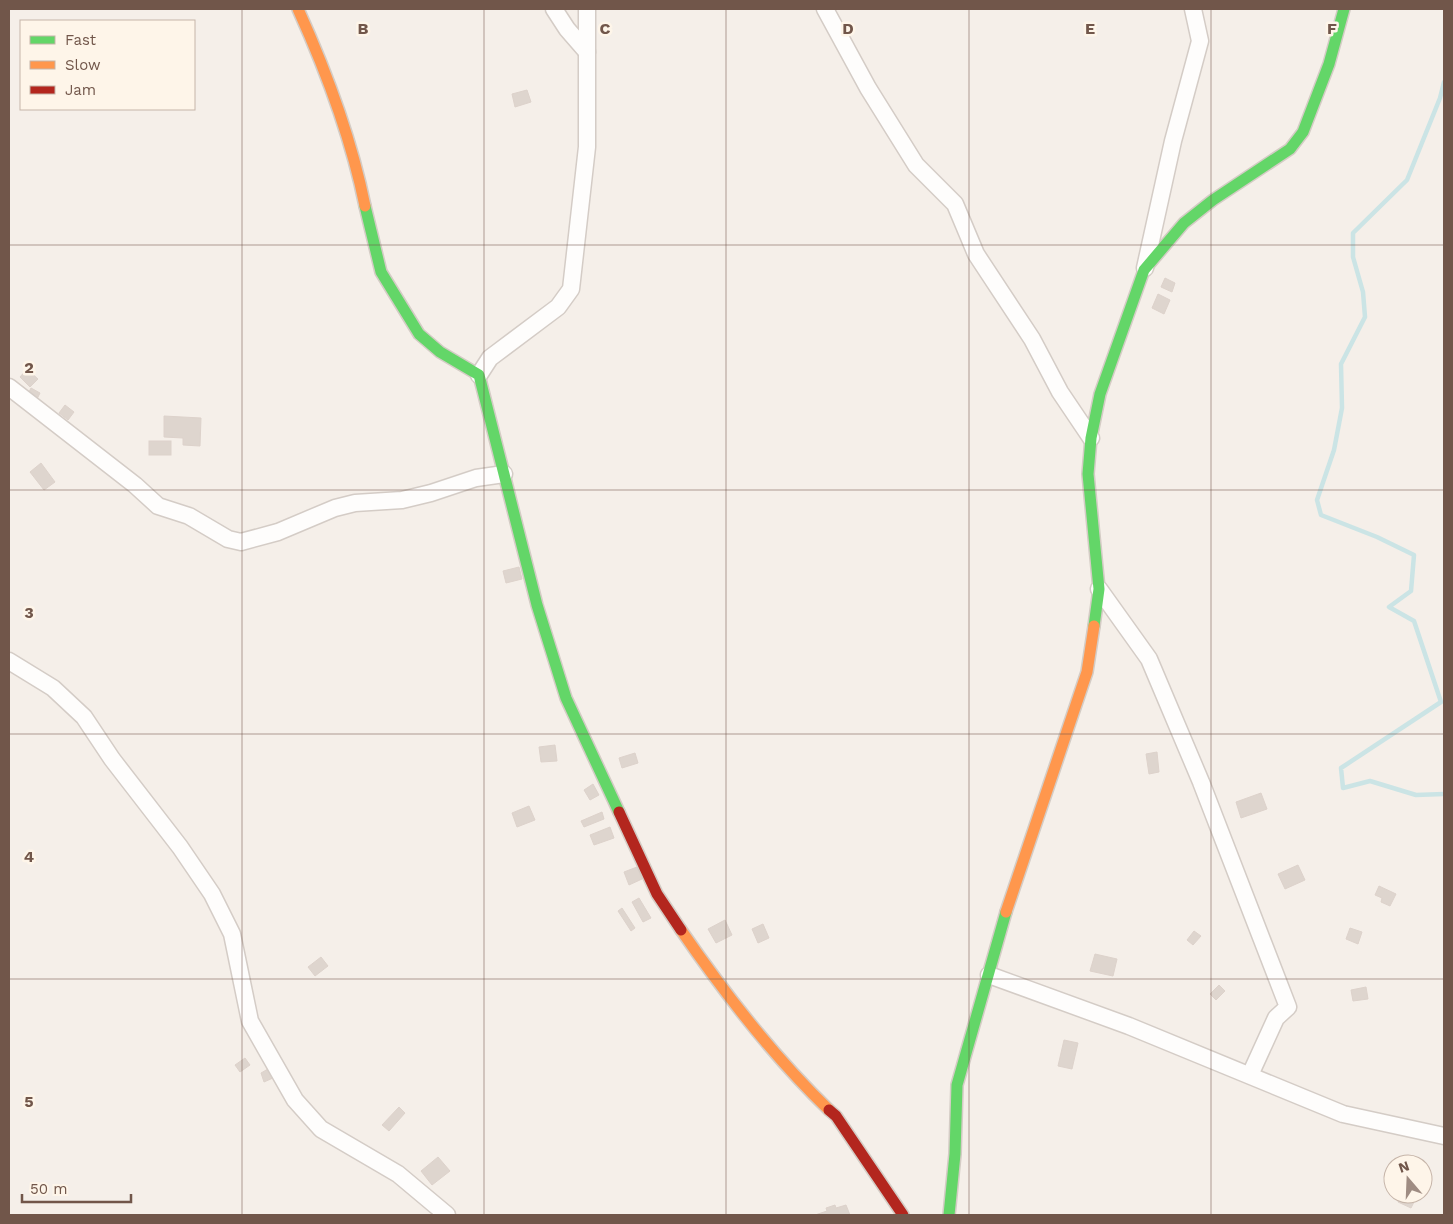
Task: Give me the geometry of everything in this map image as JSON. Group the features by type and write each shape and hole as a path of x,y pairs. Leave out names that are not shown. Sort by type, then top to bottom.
{"street":[{"path":"298,9 325,68 357,168 371,237 381,272 419,334 440,352 479,375 537,606 566,698 657,894 713,977 794,1076 836,1116 903,1215"},
{"path":"554,9 567,29 587,52"},
{"path":"479,375 490,358 558,307 571,289 587,147 586,9"},
{"path":"825,9 868,88 916,165 955,204 976,254 1032,339 1060,392 1090,438"},
{"path":"949,1215 955,1154 957,1085 1012,891 1087,672 1099,589 1088,474 1090,438 1100,394 1144,270 1173,142 1200,40 1193,9"},
{"path":"1144,270 1184,223 1213,200 1290,149 1303,132 1330,64 1344,9"},
{"path":"9,387 135,485 158,506 188,516 228,539 242,542 278,532 335,508 356,503 402,500 431,493 476,478 504,474"},
{"path":"1099,589 1149,659 1201,782 1288,1007 1276,1018 1250,1075"},
{"path":"9,661 53,688 84,717 112,759 180,847 212,894 232,934 250,1021 295,1100 320,1129 398,1174 446,1215"},
{"path":"989,975 1129,1026 1343,1114 1444,1136"}],"building":[{"path":"527,90 531,102 515,107 512,94"},
{"path":"1165,278 1175,283 1172,292 1161,287"},
{"path":"1158,294 1170,300 1164,314 1152,308"},
{"path":"27,369 38,379 30,387 20,377"},
{"path":"31,388 40,393 36,401 27,396"},
{"path":"65,405 74,412 68,420 59,413"},
{"path":"164,416 201,418 200,446 183,445 183,438 164,437"},
{"path":"149,441 171,441 171,455 149,455"},
{"path":"41,463 55,482 44,490 30,472"},
{"path":"519,567 522,579 506,583 503,571"},
{"path":"555,745 557,761 541,762 539,747"},
{"path":"1157,752 1159,772 1149,774 1146,754"},
{"path":"635,753 638,763 622,768 619,758"},
{"path":"593,784 599,795 590,800 584,790"},
{"path":"1261,793 1267,809 1241,818 1236,802"},
{"path":"529,806 535,820 517,827 512,813"},
{"path":"602,812 604,819 584,827 581,821"},
{"path":"610,827 614,838 594,845 590,835"},
{"path":"1298,865 1305,880 1285,889 1278,874"},
{"path":"637,867 642,879 629,885 624,872"},
{"path":"1379,886 1396,894 1390,906 1381,902 1382,898 1375,895"},
{"path":"639,898 651,918 643,922 632,902"},
{"path":"622,908 635,928 631,931 618,911"},
{"path":"725,920 732,935 716,943 708,929"},
{"path":"763,924 769,938 758,943 752,929"},
{"path":"1350,928 1362,932 1358,944 1346,939"},
{"path":"1194,931 1201,936 1193,945 1187,940"},
{"path":"1095,954 1117,959 1113,976 1090,971"},
{"path":"321,957 328,966 315,976 308,967"},
{"path":"1219,985 1225,991 1216,1000 1210,994"},
{"path":"1366,987 1368,999 1353,1001 1351,990"},
{"path":"1064,1040 1078,1043 1072,1069 1058,1066"},
{"path":"245,1058 250,1065 240,1072 235,1065"},
{"path":"268,1069 273,1078 264,1082 261,1073"},
{"path":"399,1107 405,1113 389,1131 382,1125"},
{"path":"438,1157 450,1171 432,1185 421,1171"},
{"path":"1402,1204 1413,1204 1411,1208"},
{"path":"835,1205 836,1208 846,1205 850,1215 815,1215 827,1211 826,1208"}],"waterway":[{"path":"1444,82 1440,98 1407,180 1353,233 1353,257 1363,292 1365,317 1341,364 1342,408 1334,450 1317,500 1321,515 1377,537 1414,555 1411,591 1389,607 1414,621 1441,702 1341,768 1343,788 1370,781 1416,795 1444,794"}],"traffic: fast":[{"path":"1094,626 1099,589 1088,474 1091,438 1100,394 1144,270 1184,223 1213,200 1290,149 1303,132 1329,64 1344,9"},
{"path":"365,206 381,272 419,334 440,352 479,375 537,605 566,698 619,812"},
{"path":"949,1215 955,1154 957,1085 1006,912"}],"traffic: slow":[{"path":"298,9 319,57 337,106 353,155 365,206"},
{"path":"1006,912 1087,672 1094,626"},
{"path":"681,930 750,1024 788,1068 829,1110"}],"traffic: jam":[{"path":"619,812 657,894 681,930"},
{"path":"829,1110 836,1116 903,1215"}]}
